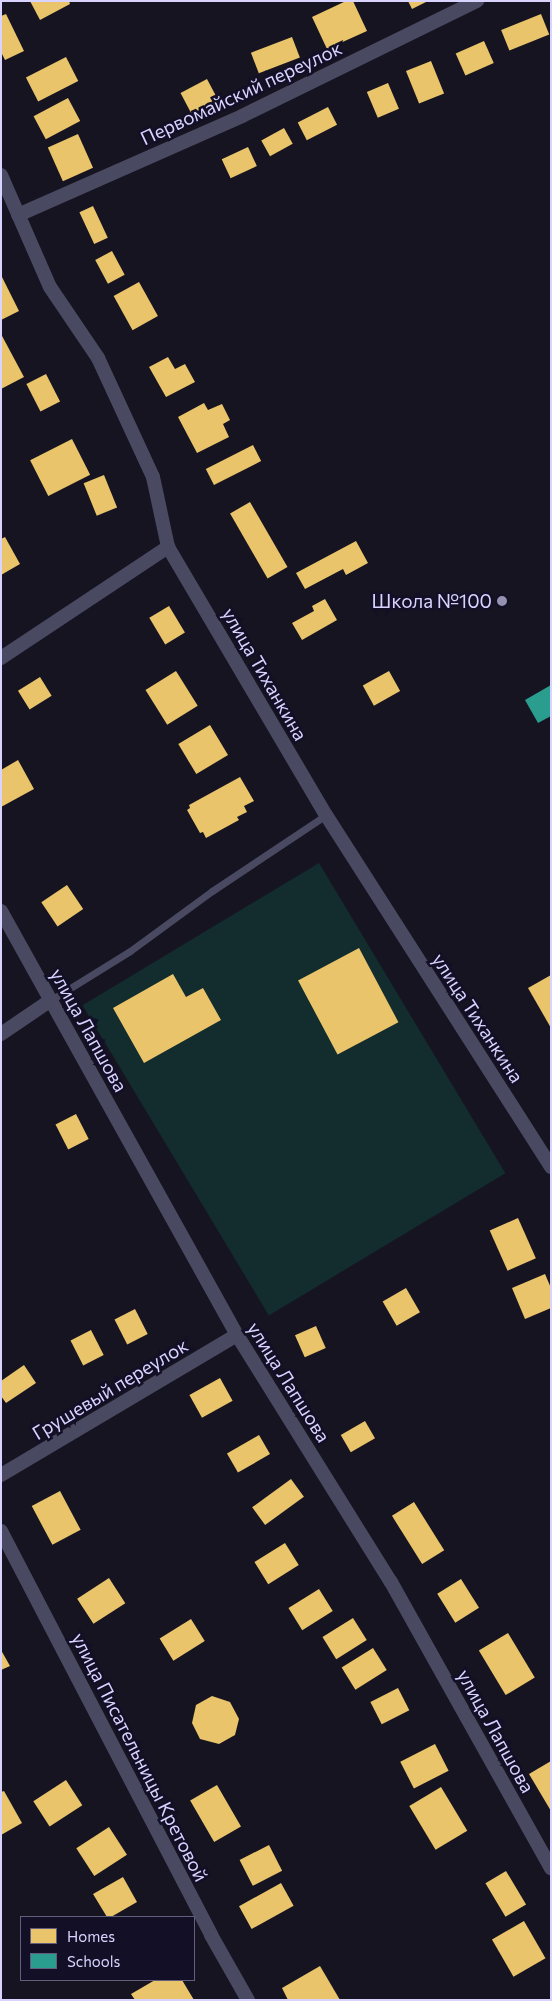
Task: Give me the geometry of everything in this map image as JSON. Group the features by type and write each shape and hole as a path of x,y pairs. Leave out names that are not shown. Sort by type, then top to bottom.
{"street":[{"name":"Первомайский переулок","path":"18,214 242,116 477,1"},
{"name":"улица Тиханкина","path":"1,175 50,287 98,358 153,477 168,547 326,816 551,1167"},
{"path":"1,658 168,547"},
{"name":"улица Лапшова","path":"1,911 237,1335 391,1582 551,1868"},
{"path":"1,1034 51,1000"},
{"name":"Грушевый переулок","path":"1,1475 237,1335"},
{"name":"улица Писательницы Кретовой","path":"1,1531 211,1935 248,2000"}],"lane":[{"path":"51,1000 130,951 212,891 326,816"}],"green space":[{"path":"319,863 505,1173 269,1315 82,1005"}],"building: Homes":[{"path":"30,1 69,1 70,4 40,20"},
{"path":"346,1 353,1 367,31 327,49 312,17"},
{"path":"408,1 428,1 412,9"},
{"path":"6,14 24,51 5,60 1,52 1,16"},
{"path":"541,14 549,34 509,51 501,30"},
{"path":"292,37 300,58 259,73 251,53"},
{"path":"484,41 494,63 465,76 456,54"},
{"path":"66,57 78,81 38,101 26,77"},
{"path":"431,61 444,93 419,104 406,71"},
{"path":"207,79 218,100 192,114 181,93"},
{"path":"388,83 399,109 378,118 367,92"},
{"path":"68,98 80,121 46,139 34,116"},
{"path":"328,107 337,125 307,140 298,122"},
{"path":"284,128 293,144 270,156 261,141"},
{"path":"78,134 93,168 63,181 48,147"},
{"path":"248,147 257,166 231,178 222,159"},
{"path":"93,206 108,238 94,244 79,212"},
{"path":"112,251 125,275 108,284 95,260"},
{"path":"1,275 19,311 1,320"},
{"path":"139,282 158,316 133,330 114,296"},
{"path":"1,334 24,377 1,389"},
{"path":"168,357 175,369 185,364 195,382 166,397 149,367"},
{"path":"46,374 60,402 40,412 26,384"},
{"path":"204,403 208,410 222,404 230,420 223,424 229,437 197,453 178,417"},
{"path":"72,439 90,475 48,496 30,460"},
{"path":"253,445 261,461 214,485 206,469"},
{"path":"104,475 117,507 97,516 84,483"},
{"path":"250,502 288,567 268,578 230,514"},
{"path":"5,537 20,564 1,575 1,539"},
{"path":"356,541 368,563 346,575 343,569 305,589 296,573"},
{"path":"325,599 337,620 302,640 292,623 314,611 312,606"},
{"path":"169,606 185,633 165,644 149,618"},
{"path":"176,671 198,706 167,725 145,690"},
{"path":"389,671 400,691 374,706 363,686"},
{"path":"40,677 52,696 30,709 18,691"},
{"path":"210,725 228,755 196,774 178,744"},
{"path":"18,760 34,789 1,807 1,770"},
{"path":"240,777 254,801 244,806 247,812 237,817 239,820 206,838 203,832 200,833 187,810 190,808 189,805"},
{"path":"67,885 83,909 58,926 41,902"},
{"path":"359,948 398,1022 338,1055 298,980"},
{"path":"173,974 186,997 203,988 221,1020 144,1063 113,1008"},
{"path":"551,975 551,1028 528,988"},
{"path":"76,1114 89,1139 68,1149 56,1124"},
{"path":"518,1218 536,1258 508,1271 490,1231"},
{"path":"545,1274 551,1288 551,1308 525,1319 512,1288"},
{"path":"406,1288 420,1312 397,1326 383,1302"},
{"path":"135,1309 148,1334 127,1344 115,1319"},
{"path":"316,1326 326,1348 305,1357 295,1335"},
{"path":"91,1330 104,1355 83,1365 71,1340"},
{"path":"24,1365 36,1383 6,1403 1,1396 1,1381"},
{"path":"220,1378 233,1401 202,1418 189,1395"},
{"path":"365,1421 375,1438 351,1452 341,1435"},
{"path":"259,1435 270,1454 238,1473 227,1454"},
{"path":"291,1479 304,1497 265,1525 252,1507"},
{"path":"60,1491 81,1530 52,1545 32,1506"},
{"path":"414,1502 444,1550 422,1564 392,1516"},
{"path":"285,1543 299,1565 268,1584 254,1562"},
{"path":"109,1578 125,1603 93,1624 77,1599"},
{"path":"461,1579 479,1608 455,1623 437,1594"},
{"path":"319,1589 333,1611 302,1630 288,1608"},
{"path":"353,1618 367,1640 336,1659 322,1637"},
{"path":"191,1619 205,1641 173,1661 160,1639"},
{"path":"508,1633 535,1678 506,1695 479,1651"},
{"path":"373,1648 387,1670 355,1690 342,1668"},
{"path":"1,1650 10,1666 1,1670"},
{"path":"398,1688 409,1710 382,1724 370,1702"},
{"path":"212,1696 230,1702 239,1719 235,1735 219,1744 200,1739 192,1723 196,1705"},
{"path":"435,1744 449,1771 414,1788 400,1762"},
{"path":"551,1761 551,1811 529,1774"},
{"path":"66,1780 82,1805 50,1826 33,1801"},
{"path":"217,1785 241,1827 214,1842 190,1800"},
{"path":"441,1787 467,1831 436,1850 409,1806"},
{"path":"4,1791 22,1823 1,1835 1,1792"},
{"path":"109,1827 127,1855 94,1876 76,1848"},
{"path":"269,1845 282,1871 253,1886 240,1860"},
{"path":"506,1871 526,1904 506,1917 485,1883"},
{"path":"123,1877 137,1902 113,1916 106,1916 93,1894"},
{"path":"281,1883 294,1906 252,1929 239,1906"},
{"path":"524,1921 546,1958 513,1977 492,1939"},
{"path":"320,1966 340,2000 288,2000 282,1988"},
{"path":"153,1981 183,1981 194,2000 135,2000 131,1994"}],"building: Schools":[{"path":"551,685 551,716 538,723 525,700"}],"place":[{"name":"Школа №100","path":"502,601"}]}
